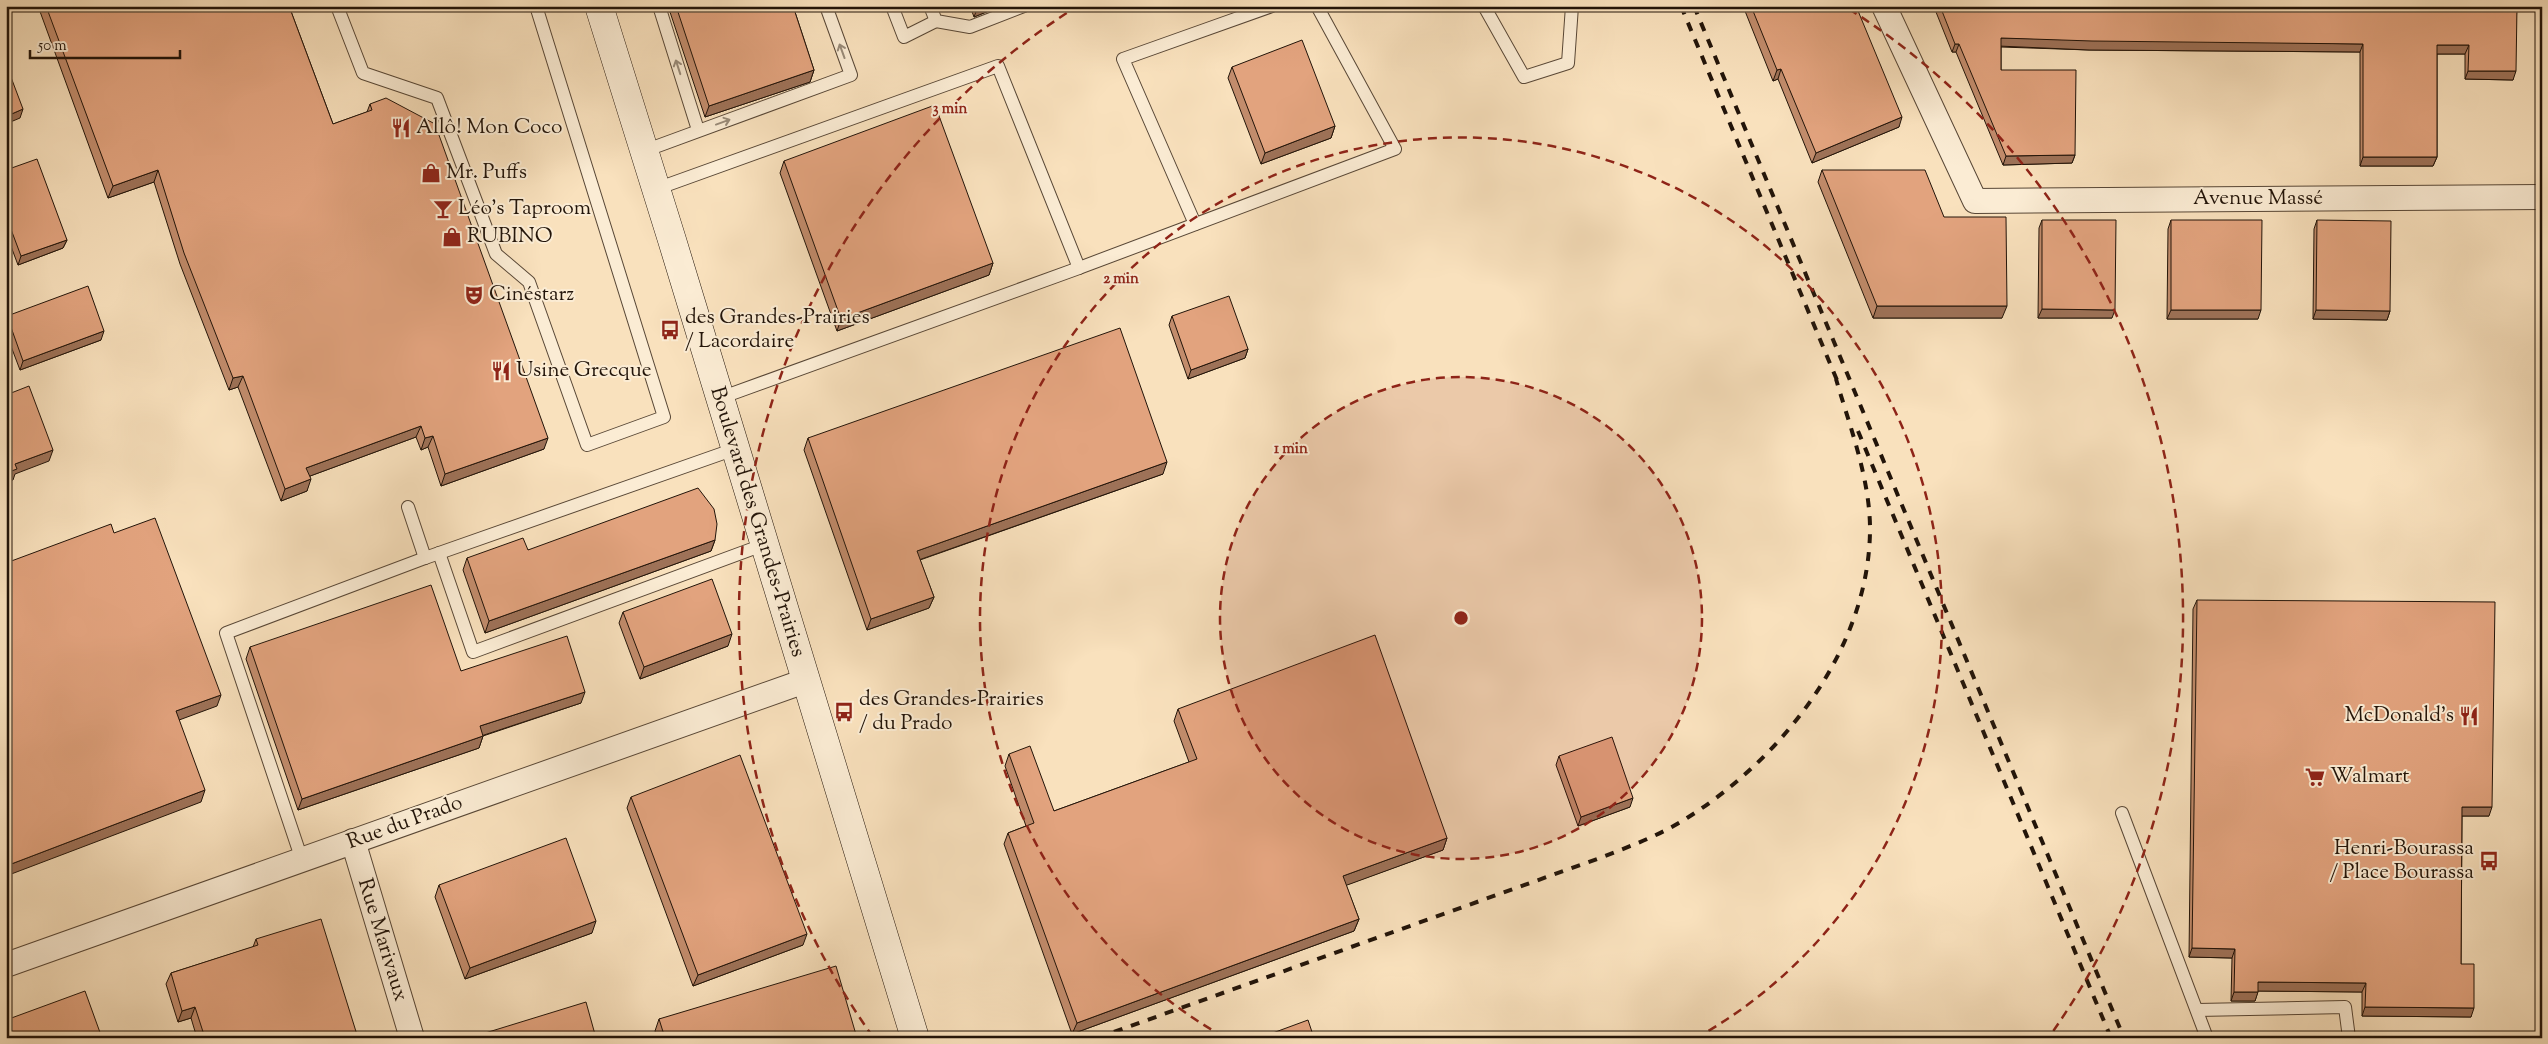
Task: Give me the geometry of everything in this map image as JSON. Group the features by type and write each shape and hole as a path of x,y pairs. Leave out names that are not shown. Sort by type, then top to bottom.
{"main road":[{"name":"Boulevard des Grandes-Prairies","path":"599,6 915,1038"}],"street":[{"name":"Avenue Massé","path":"1884,6 1975,201 2542,197"},
{"name":"Rue du Prado","path":"6,965 805,681"},
{"name":"Rue Marivaux","path":"353,842 412,1038"}],"lane":[{"path":"337,6 362,72 437,98 496,254 529,282 587,445 664,417 536,6"},
{"path":"659,6 698,130"},
{"path":"644,151 851,75 826,6"},
{"path":"892,6 904,37 936,21 970,27 1024,6"},
{"path":"930,6 936,21"},
{"path":"1195,224 1122,59 1272,6"},
{"path":"720,398 1079,268 1395,149 1317,6"},
{"path":"1484,6 1524,77 1568,63 1572,6"},
{"path":"656,189 998,66 1079,268"},
{"path":"302,860 226,633 425,558 735,449"},
{"path":"408,507 425,558"},
{"path":"439,553 473,652 763,545"},
{"path":"2122,813 2207,1038"},
{"path":"2196,1010 2345,1007 2348,1038"}],"building":[{"path":"46,6 289,6 333,124 372,110 370,104 386,98 435,124 548,438 445,474 433,436 425,438 421,426 306,468 311,479 285,489 243,376 233,378 184,253 158,170 113,186"},
{"path":"676,6 793,6 814,70 709,106"},
{"path":"1751,6 1856,6 1902,117 1816,153 1781,69 1777,70"},
{"path":"1940,6 2517,6 2516,71 2468,71 2469,45 2437,45 2437,157 2363,157 2363,44 2001,38 2001,70 2076,70 2075,155 2006,156 1959,44 1955,44"},
{"path":"1302,40 1335,126 1265,153 1232,67"},
{"path":"6,64 23,109 7,116 9,120 6,121"},
{"path":"935,105 993,263 841,319 784,161"},
{"path":"37,159 67,240 21,256 6,216 6,170"},
{"path":"1822,170 1925,170 1944,217 2006,217 2007,306 1877,306"},
{"path":"2042,220 2116,220 2115,310 2042,309"},
{"path":"2171,220 2262,220 2261,310 2171,310"},
{"path":"2317,220 2391,221 2390,311 2316,310"},
{"path":"88,286 104,331 23,361 7,316"},
{"path":"1229,296 1248,349 1191,370 1172,316"},
{"path":"1120,328 1167,462 917,551 934,597 871,619 808,438"},
{"path":"29,386 53,450 15,464 17,469 6,473 6,395"},
{"path":"698,488 714,509 717,524 715,540 489,621 467,558 523,538 528,550"},
{"path":"155,518 221,695 176,711 205,790 6,866 6,563 111,524 114,533"},
{"path":"712,579 732,634 644,667 623,612"},
{"path":"431,585 461,671 567,636 585,692 480,726 483,736 302,799 250,647"},
{"path":"2197,600 2495,602 2492,807 2462,807 2461,964 2474,964 2474,1008 2365,1007 2366,983 2258,982 2258,992 2234,992 2235,949 2192,948"},
{"path":"1375,635 1447,838 1343,876 1359,919 1077,1023 1008,833 1034,823 1009,754 1030,746 1054,811 1197,759 1178,709"},
{"path":"1612,737 1633,798 1581,817 1559,756"},
{"path":"740,755 807,934 698,975 631,797"},
{"path":"566,838 596,921 470,968 439,885"},
{"path":"321,919 358,1038 205,1038 195,1007 182,1011 171,973 258,945 256,939"},
{"path":"836,966 857,1038 665,1038 659,1019"},
{"path":"85,991 102,1038 6,1038 6,1020"},
{"path":"586,1002 596,1038 483,1038 482,1034"},
{"path":"1308,1020 1314,1038 1271,1038 1270,1034"}],"railway":[{"path":"1681,6 1839,385"},
{"path":"1694,6 2124,1038"},
{"path":"1097,1038 1632,846 1687,818 1723,793 1757,764 1788,730 1815,694 1838,655 1855,614 1866,570 1870,526 1869,507 1858,452 1836,379"},
{"path":"1858,431 2111,1038"}],"place":[{"name":"Allô! Mon Coco","path":"401,128"},
{"name":"Mr. Puffs","path":"431,173"},
{"name":"Léo's Taproom","path":"443,209"},
{"name":"RUBINO","path":"452,237"},
{"name":"Cinéstarz","path":"474,295"},
{"name":"des Grandes-Prairies / Lacordaire","path":"670,330"},
{"name":"Usine Grecque","path":"501,371"},
{"name":"des Grandes-Prairies / du Prado","path":"844,712"},
{"name":"McDonald's","path":"2469,716"},
{"name":"Walmart","path":"2315,777"},
{"name":"Henri-Bourassa / Place Bourassa","path":"2489,861"}]}
